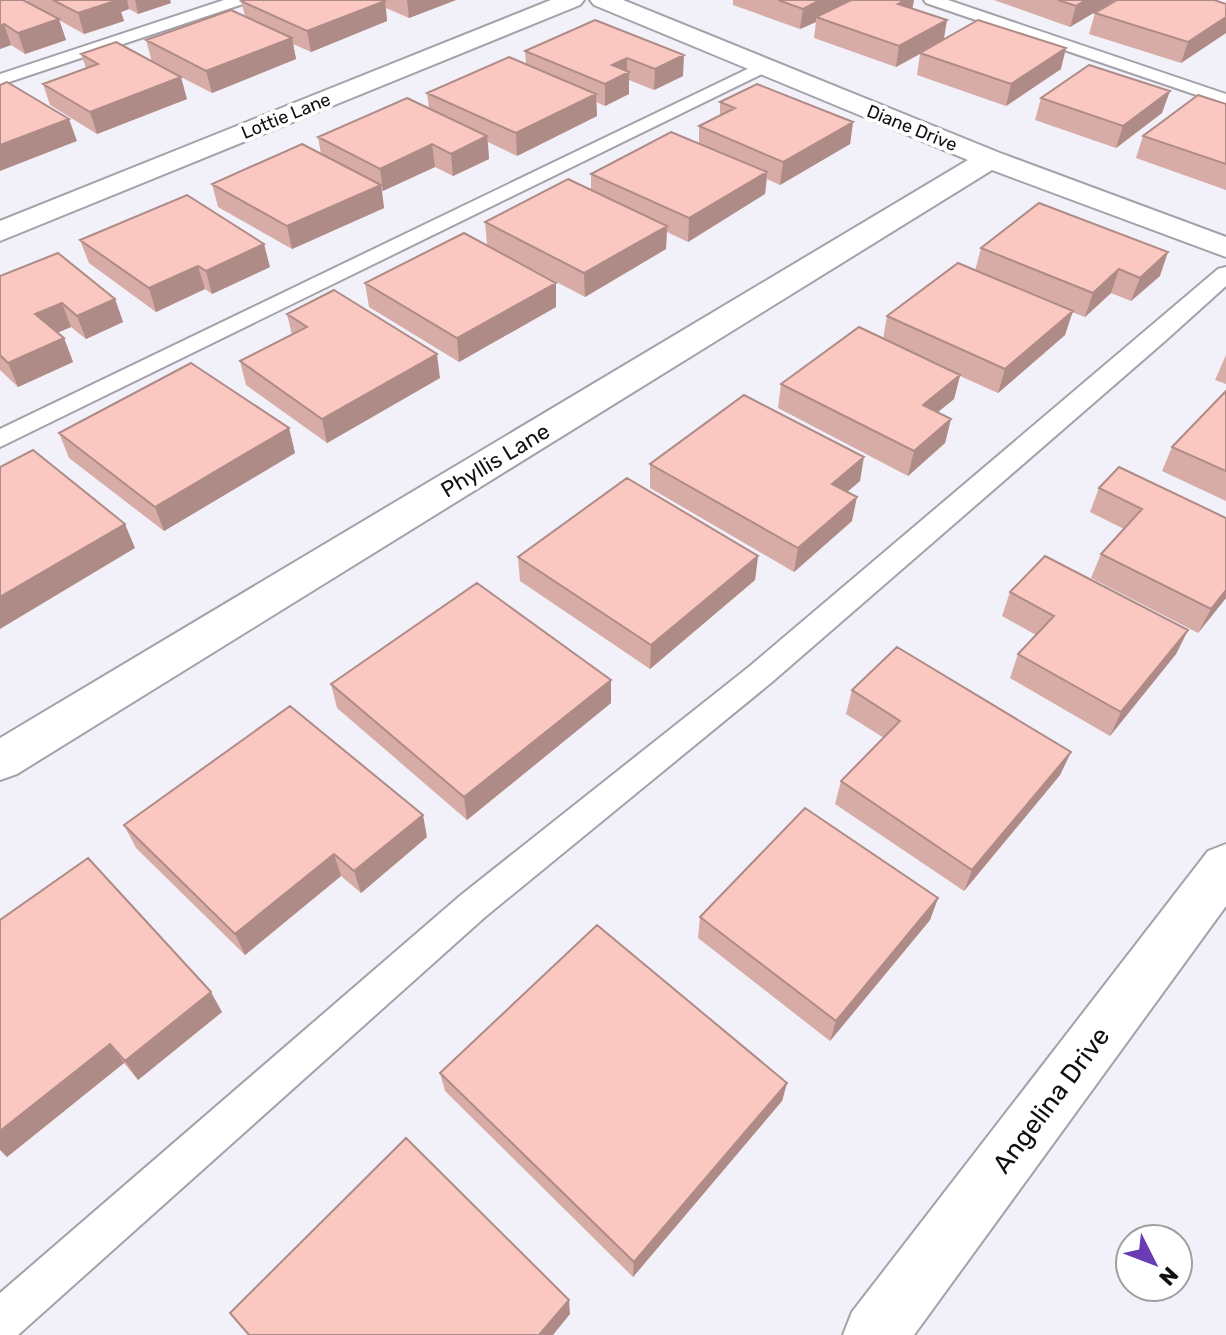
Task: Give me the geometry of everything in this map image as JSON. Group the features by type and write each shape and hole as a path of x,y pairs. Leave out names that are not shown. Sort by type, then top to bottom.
{"street":[{"name":"Lottie Lane","path":"0,232 572,0"},
{"name":"Diane Drive","path":"602,0 990,159 1226,248"},
{"name":"Phyllis Lane","path":"0,761 990,159"},
{"name":"Angelina Drive","path":"875,1335 1226,866"}],"lane":[{"path":"0,80 240,0"},
{"path":"932,0 1226,100"},
{"path":"0,439 762,67"},
{"path":"0,1322 473,906 761,674 1226,274"}],"building":[{"path":"0,0 23,0 59,19 18,33 4,24 0,26"},
{"path":"53,0 118,0 78,13"},
{"path":"243,0 383,0 385,1 307,31"},
{"path":"778,0 820,0 803,9"},
{"path":"851,0 905,0 898,4 947,20 899,46 816,17"},
{"path":"1058,0 1086,0 1076,6"},
{"path":"1117,0 1214,0 1226,4 1226,17 1188,42 1095,13"},
{"path":"231,10 292,38 206,71 146,40"},
{"path":"595,20 684,55 655,69 627,58 612,65 629,72 605,84 525,51"},
{"path":"978,20 1066,48 1011,84 920,53"},
{"path":"116,42 181,77 90,112 43,84 98,64 81,54"},
{"path":"509,57 596,94 516,133 427,93"},
{"path":"1089,65 1170,91 1123,126 1041,98"},
{"path":"7,82 69,119 0,145 0,85"},
{"path":"757,84 853,122 783,162 699,126 735,108 720,102"},
{"path":"1198,95 1226,104 1226,164 1143,136"},
{"path":"407,98 487,136 451,154 432,144 380,169 318,137"},
{"path":"671,132 767,172 689,218 591,174"},
{"path":"302,144 381,185 287,226 212,184"},
{"path":"568,179 667,226 584,273 485,222"},
{"path":"187,195 264,244 206,271 198,266 149,288 80,240"},
{"path":"1039,203 1168,252 1140,278 1119,269 1093,293 981,248"},
{"path":"464,233 556,283 457,338 365,283"},
{"path":"58,253 115,299 77,316 62,303 35,314 64,338 8,363 0,355 0,276"},
{"path":"958,263 1073,311 1005,369 887,316"},
{"path":"334,290 437,354 322,419 240,361 307,327 287,314"},
{"path":"859,327 960,375 923,405 951,419 914,451 781,384"},
{"path":"191,363 289,428 155,507 59,433"},
{"path":"1226,391 1226,471 1172,447"},
{"path":"744,395 864,457 832,484 857,497 798,548 650,464"},
{"path":"33,450 125,524 0,597 0,467"},
{"path":"1119,467 1226,518 1226,590 1211,609 1101,554 1142,509 1099,488"},
{"path":"627,478 758,556 651,645 518,557"},
{"path":"1045,556 1188,630 1121,712 1018,654 1054,616 1010,592"},
{"path":"477,583 611,680 464,797 331,684"},
{"path":"897,647 1071,752 972,870 841,781 900,721 852,690"},
{"path":"290,706 423,815 354,871 334,854 235,934 124,825"},
{"path":"805,808 938,898 836,1021 700,917"},
{"path":"88,858 211,992 125,1061 110,1044 0,1131 0,920"},
{"path":"597,925 787,1083 634,1262 440,1073"},
{"path":"406,1138 569,1300 539,1335 249,1335 230,1313"}]}
